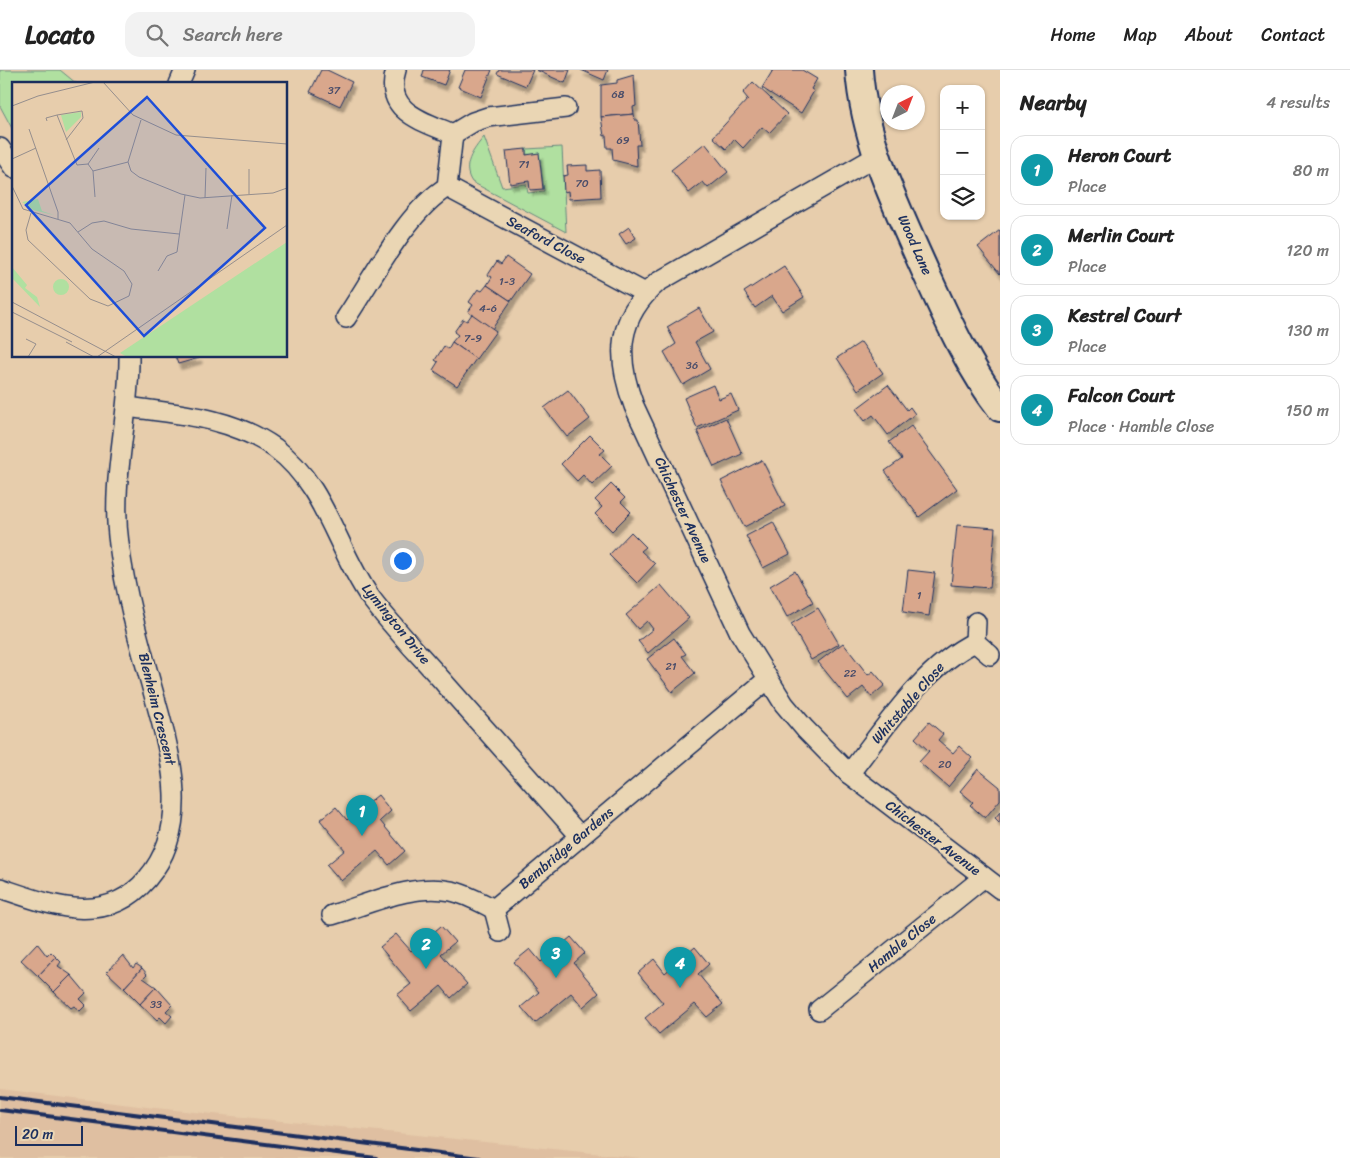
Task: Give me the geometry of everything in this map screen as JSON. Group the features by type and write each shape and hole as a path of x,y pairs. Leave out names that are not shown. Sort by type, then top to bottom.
{"street":[{"path":"180,82 185,70"},
{"path":"396,70 392,87 399,105 415,118 453,134"},
{"name":"Wood Lane","path":"859,70 861,96 868,133 877,156 948,320 973,368 1000,408"},
{"path":"453,134 473,122 488,117 566,108"},
{"path":"346,318 412,218 433,195 447,187 453,134"},
{"path":"0,148 12,165"},
{"name":"Chichester Avenue","path":"877,156 672,273 644,293 633,309 622,345 622,362 626,384 740,633 768,679 805,729 849,774 1000,889"},
{"name":"Seaford Close","path":"447,187 644,293"},
{"name":"Blenheim Crescent","path":"0,888 57,907 94,908 113,903 130,894 158,866 168,846 174,800 170,752 125,584 118,542 116,499 120,444 127,407 129,358"},
{"name":"Lymington Drive","path":"127,407 206,418 226,423 261,439 290,461 321,500 349,561 380,609 580,836"},
{"path":"976,622 975,642 990,656"},
{"name":"Whitstable Close","path":"849,774 926,677 951,655 975,642"},
{"name":"Bembridge Gardens","path":"494,909 768,679"},
{"name":"Hamble Close","path":"819,1010 984,877"},
{"path":"332,915 416,890 435,889 453,891 494,909 500,932"}],"shaded area":[{"path":"0,1089 155,1108 641,1158 0,1158"}],"green space":[{"path":"0,70 60,70 75,82 12,82 12,128 0,106"},
{"path":"484,137 502,187 526,184 528,193 544,191 539,154 526,155 526,149 562,147 566,232 472,182 469,176 468,164 472,153"}],"building":[{"path":"321,70 327,70 352,82 340,106 310,92"},
{"path":"424,70 450,70 444,85 422,77"},
{"path":"465,70 492,70 481,97 458,87"},
{"path":"499,70 533,70 526,86 497,74"},
{"path":"536,70 570,70 565,83"},
{"path":"581,70 608,70 604,80"},
{"path":"773,70 802,70 817,79 811,89 814,91 801,113 762,88"},
{"path":"634,75 636,106 633,107 634,114 601,117 601,85 617,83 617,80"},
{"path":"753,82 787,114 769,133 762,127 743,148 734,139 726,149 713,137 748,99 743,93"},
{"path":"634,114 635,120 638,120 640,145 636,145 637,166 613,160 612,148 607,148 601,117"},
{"path":"705,143 728,172 708,188 703,182 689,193 671,170"},
{"path":"526,149 526,155 539,153 543,189 530,190 529,181 510,184 506,151"},
{"path":"587,165 587,171 600,170 601,197 569,199 568,191 564,192 563,176 568,175 567,166"},
{"path":"629,227 636,238 626,244 619,234"},
{"path":"1000,230 1000,274 978,247"},
{"path":"506,257 530,274 511,301 487,285 492,277 488,275 497,261 501,264"},
{"path":"784,266 804,297 782,311 772,296 755,308 744,292"},
{"path":"487,285 511,301 492,329 468,312 473,305 469,302 478,289 482,291"},
{"path":"699,308 713,332 695,342 710,369 683,385 664,352 676,344 667,327"},
{"path":"472,314 496,331 476,359 452,342 458,335 454,332 463,319 467,321"},
{"path":"452,342 476,359 457,386 433,370 438,362 435,360 444,346 448,349"},
{"path":"861,342 883,373 858,390 837,358"},
{"path":"176,358 199,358 178,364"},
{"path":"713,385 719,399 731,394 738,410 697,428 684,398"},
{"path":"888,385 907,410 910,407 915,414 888,435 873,415 865,421 856,409"},
{"path":"568,390 590,419 567,437 544,408"},
{"path":"726,418 742,454 714,467 697,431"},
{"path":"911,426 957,489 919,517 885,471 902,459 889,442"},
{"path":"590,435 605,450 600,454 612,466 592,485 583,475 577,481 561,464"},
{"path":"762,460 785,506 744,527 721,481"},
{"path":"611,484 625,498 621,502 631,512 612,531 595,514 602,507 595,500"},
{"path":"773,522 790,554 763,568 746,536"},
{"path":"957,525 995,528 990,588 951,585"},
{"path":"631,532 646,547 641,551 655,564 637,583 609,555"},
{"path":"908,570 935,573 929,616 903,612"},
{"path":"795,571 813,602 787,617 770,586"},
{"path":"661,585 689,618 648,653 638,641 653,629 647,621 638,629 626,615"},
{"path":"818,608 839,644 811,660 791,624"},
{"path":"674,638 686,654 682,656 695,673 672,692 647,659"},
{"path":"843,643 868,675 873,671 885,685 871,697 863,687 848,699 818,662"},
{"path":"929,722 943,734 938,740 953,753 959,746 972,758 948,787 919,762 929,751 915,738"},
{"path":"978,769 1000,787 1000,800 985,818 970,805 973,802 960,791"},
{"path":"378,795 391,811 380,821 405,851 389,865 377,851 341,881 327,865 345,850 320,820 336,807 347,820"},
{"path":"1000,812 1000,823 995,818"},
{"path":"441,926 455,942 441,954 467,984 451,998 441,986 411,1011 397,995 411,984 380,947 396,934 411,951"},
{"path":"571,937 585,953 574,963 599,993 583,1007 571,993 535,1023 521,1007 539,992 514,962 530,949 541,962"},
{"path":"37,943 47,956 51,952 56,957 38,976 21,960"},
{"path":"695,947 709,964 698,974 723,1004 707,1017 695,1004 659,1034 645,1018 663,1003 638,973 654,959 665,973"},
{"path":"123,955 133,968 136,964 142,968 124,988 107,972"},
{"path":"56,957 61,962 58,966 71,975 54,992 38,976"},
{"path":"142,968 147,974 143,978 156,987 140,1004 124,988"},
{"path":"71,975 86,993 80,999 86,1005 80,1011 74,1006 71,1008 54,992"},
{"path":"156,987 172,1005 166,1011 172,1016 166,1023 160,1017 157,1020 140,1004"}],"railway":[{"path":"0,1097 479,1158"},
{"path":"0,1110 376,1158"}],"place":[{"name":"Heron Court","path":"362,836"},
{"name":"Merlin Court","path":"426,969"},
{"name":"Kestrel Court","path":"556,978"},
{"name":"Falcon Court","path":"680,988"}]}
